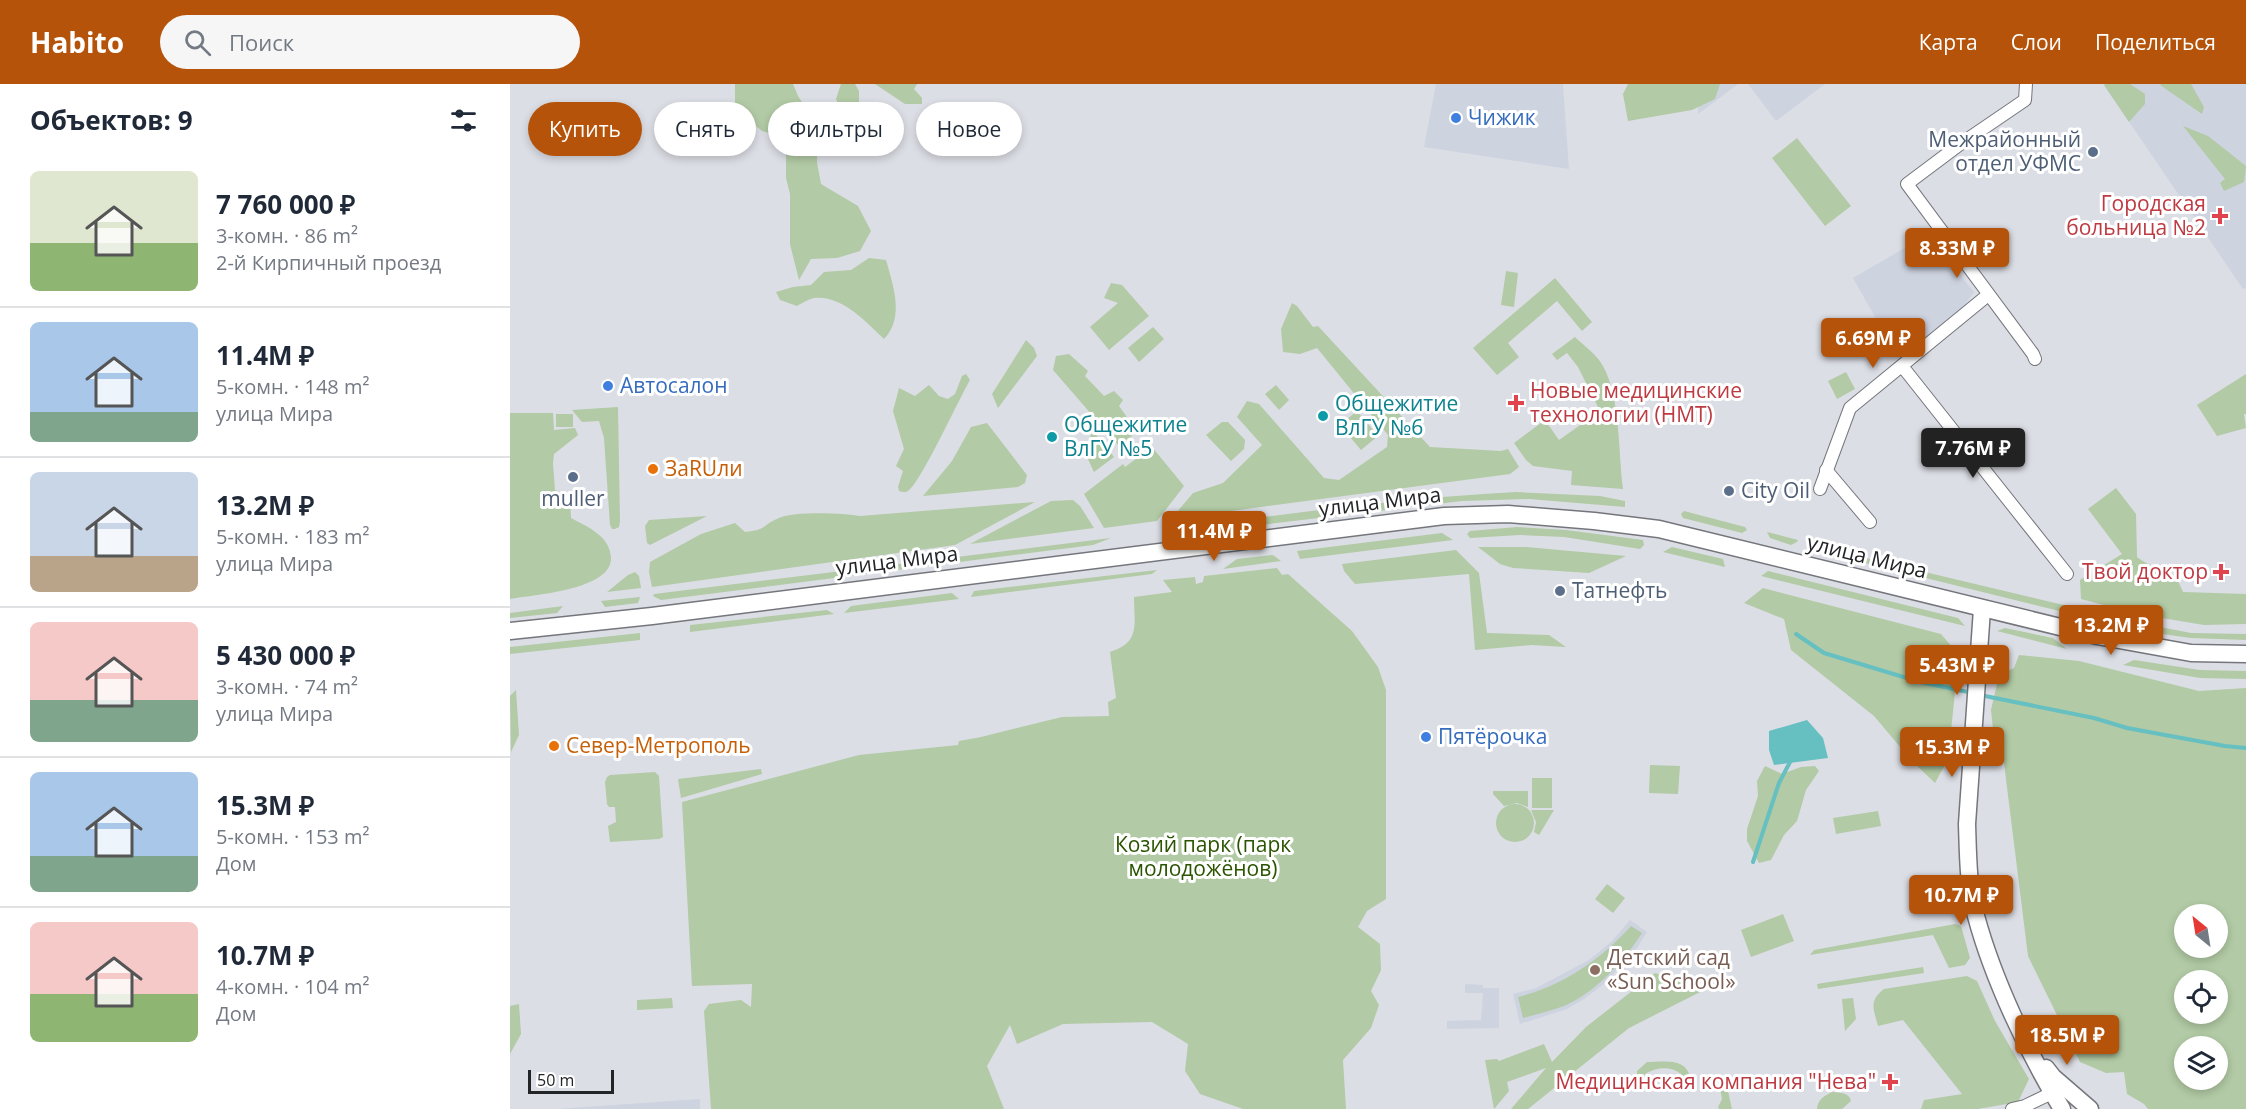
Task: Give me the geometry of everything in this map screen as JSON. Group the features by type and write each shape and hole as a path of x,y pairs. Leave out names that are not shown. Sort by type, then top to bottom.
{"main road":[{"name":"улица Мира","path":"510,631 652,616 1432,518 1509,514 1659,529 2097,636 2191,652 2246,654"},
{"path":"1982,609 1970,760 1968,853 1975,914 1993,966 2025,1041 2058,1090 2062,1109"},
{"path":"2058,1090 2090,1109"}],"street":[{"path":"2026,84 2025,100 1907,184 2035,359"},
{"path":"1820,489 1850,408 1988,295"},
{"path":"1902,366 2067,574"},
{"path":"1826,470 1870,522"},
{"path":"2012,1109 2025,1106 2058,1090"}],"shaded area":[{"path":"1436,84 1563,84 1569,169 1424,147"},
{"path":"1699,84 1738,84 1698,114"},
{"path":"1748,84 1825,84 1776,121"},
{"name":"Городская больница №2","path":"2105,84 2246,84 2246,288 2243,289"},
{"path":"1927,235 1974,292 1952,322 1900,361 1853,278"},
{"name":"Детский сад «Sun School»","path":"1630,920 1647,932 1637,948 1604,984 1567,1009 1520,1024 1513,994 1536,988 1589,960 1612,941"},
{"path":"1465,984 1483,985 1483,988 1499,988 1499,1028 1447,1029 1447,1021 1481,1020 1483,993 1465,993"},
{"path":"700,1099 700,1109 556,1109"}],"green space":[{"path":"735,84 793,84 802,102 768,102 768,133 756,126 756,102 735,102"},
{"path":"841,84 855,84 859,91 859,102 837,102 836,99"},
{"path":"875,84 917,84 914,89 922,98 922,102 905,104"},
{"path":"1628,84 1720,84 1715,99 1692,110 1628,121 1623,94"},
{"path":"2130,84 2145,94 2145,104 2129,122 2104,85"},
{"path":"2191,84 2204,107 2202,114 2160,85"},
{"path":"2183,126 2208,136 2246,166 2244,182 2224,191 2220,183 2225,179"},
{"path":"1797,138 1851,206 1825,226 1772,158"},
{"path":"786,156 817,156 821,184 858,206 871,231 860,251 837,258 811,259 799,280 790,244 790,194 786,178"},
{"path":"869,258 886,260 894,290 896,311 894,321 884,339 844,305 824,298 814,298 797,306 780,300 776,292 811,285 824,272 851,270"},
{"path":"1506,271 1518,273 1514,307 1501,305"},
{"path":"1555,278 1592,322 1582,331 1557,301 1508,343 1519,357 1497,375 1473,348"},
{"path":"1111,283 1122,285 1149,316 1109,350 1090,327 1118,303 1104,298"},
{"path":"1292,303 1313,327 1318,326 1430,447 1501,451 1508,449 1519,467 1510,474 1171,519 1193,493 1223,483 1262,445 1237,417 1247,401 1259,404 1324,478 1339,480 1387,447 1388,435 1317,348 1300,354 1283,352 1281,329"},
{"path":"1153,327 1164,339 1139,362 1128,348"},
{"path":"1575,337 1599,360 1611,387 1615,404 1623,489 1571,485 1572,471 1533,466 1514,443 1545,420 1559,440 1600,411 1578,367 1567,353 1557,360 1552,354"},
{"path":"1026,340 1034,348 1037,356 998,408 992,394"},
{"path":"1069,354 1088,371 1085,376 1104,396 1114,391 1123,400 1119,406 1132,424 1134,434 1119,446 1053,370 1056,356"},
{"path":"1846,372 1855,389 1837,399 1828,381"},
{"path":"966,374 970,380 921,473 908,491 899,491 903,471 896,466 904,449 893,411 899,388 915,396 929,385 939,396 948,399 955,394 962,376"},
{"path":"2246,374 2246,414 2244,414 2246,428 2217,436 2197,405"},
{"path":"1276,385 1289,400 1279,410 1265,394"},
{"path":"618,407 620,521 619,527 612,529 604,438 599,421 582,422 572,410"},
{"path":"1357,411 1378,436 1361,450 1340,425"},
{"path":"510,413 553,413 554,430 575,428 578,435 554,454 555,490 570,497 571,518 602,538 610,550 611,558 608,569 586,584 552,593 510,599"},
{"path":"556,414 573,414 573,427 556,427"},
{"path":"1222,422 1228,422 1245,440 1244,449 1231,461 1206,435"},
{"path":"987,423 1027,475 1025,483 1018,487 923,496 952,461 971,427"},
{"path":"1092,430 1114,457 1094,472 1086,455"},
{"path":"1152,447 1184,486 1157,521 1104,528 1084,494 1123,464 1125,467"},
{"path":"2116,488 2136,514 2137,557 2169,572 2179,582 2183,592 2246,594 2246,624 2204,625 2138,614 2081,599 2080,580 2122,554 2088,509"},
{"path":"1516,492 1600,496 1625,501 1625,507 1529,499 1462,501 1185,534 1167,529 1385,503"},
{"path":"1073,500 1080,506 1094,528 970,544 1051,501"},
{"path":"1035,502 955,545 652,587 650,562 701,534 735,523 745,532 761,529 779,518 796,514 831,513 860,516"},
{"path":"1684,511 1745,527 1747,530 1742,533 1683,518 1681,514"},
{"path":"707,516 650,545 647,543 645,526 649,520"},
{"path":"1517,527 1566,530 1643,540 1644,545 1640,549 1564,537 1520,535 1470,538 1467,534 1470,531"},
{"path":"1767,532 1798,540 1791,545 1770,538"},
{"path":"1442,533 1453,540 1300,559 1297,551"},
{"path":"1111,538 1093,545 661,600 653,596 654,594"},
{"path":"1478,547 1526,547 1626,556 1589,573 1513,568 1500,564"},
{"path":"1672,547 1723,559 1725,567 1663,552"},
{"path":"1456,550 1479,573 1487,633 1549,635 1566,647 1531,645 1475,650 1469,574 1355,584 1344,571 1342,564"},
{"path":"1273,555 1281,561 1223,569 1237,559"},
{"path":"1866,558 2139,623 2191,633 2246,634 2246,640 2191,638 2140,631 1865,563"},
{"name":"Козий парк (парк молодожёнов)","path":"1277,568 1282,575 1288,574 1352,631 1378,667 1386,690 1386,899 1367,911 1358,927 1380,944 1381,970 1371,991 1379,1005 1371,1028 1343,1060 1346,1109 1243,1109 1200,1094 1185,1071 1188,1044 1152,1022 1063,1024 1017,1044 1010,1025 987,1066 1004,1109 711,1109 704,1011 709,1004 741,1000 751,1007 752,984 692,986 682,802 859,755 958,745 959,741 1062,717 1109,716 1108,702 1116,698 1110,652 1120,648 1131,638 1135,624 1134,597 1172,592 1163,580 1195,577 1196,584 1203,582 1204,576"},
{"path":"1157,570 1152,574 971,597 974,591"},
{"path":"1768,571 1958,618 1965,626 1761,576"},
{"path":"635,572 639,576 641,588 607,592 628,575"},
{"path":"1763,588 1941,634 1959,655 1948,759 1935,783 1912,761 1874,716 1791,650 1784,619 1744,603"},
{"path":"952,593 959,599 844,613 851,606"},
{"path":"640,597 638,603 605,607 601,601"},
{"path":"563,606 557,613 510,618 510,613"},
{"path":"827,610 834,614 690,632 690,625"},
{"path":"2005,628 2053,638 2067,649 1997,631"},
{"path":"640,633 640,640 510,654 510,647"},
{"path":"2019,655 2079,661 2199,691 2246,688 2246,1109 2148,1109 2127,1094 2124,1072 2106,1073 2080,1062 2028,956 2004,763 1996,758 1991,710 1999,675 2014,668"},
{"path":"2134,660 2200,670 2246,671 2246,679 2200,678 2123,665"},
{"path":"516,690 519,735 511,752 510,696"},
{"path":"1650,765 1680,766 1678,794 1649,793"},
{"path":"1765,766 1782,774 1801,767 1815,766 1819,771 1806,790 1797,821 1784,835 1771,860 1759,863 1747,841 1747,829 1758,796 1757,781"},
{"path":"761,769 762,774 681,798 678,779"},
{"path":"655,772 659,776 663,837 610,842 608,826 616,822 615,807 609,807 607,804 605,782 607,777"},
{"path":"1532,778 1552,778 1552,808 1532,808"},
{"path":"1493,791 1528,791 1528,807 1517,803 1504,806"},
{"path":"1515,804 1522,805 1528,810 1533,816 1533,830 1528,836 1522,841 1515,842 1508,841 1502,836 1497,830 1496,823 1497,816 1502,810 1508,805"},
{"path":"1531,810 1554,810 1539,835 1534,832 1536,822"},
{"path":"1878,811 1881,826 1836,834 1833,818"},
{"path":"1607,884 1625,898 1613,913 1595,899"},
{"path":"1783,914 1794,941 1751,957 1741,930"},
{"path":"1955,924 1961,926 1970,958 1965,965 1949,968 1933,935 1810,955 1814,950"},
{"name":"Детский сад «Sun School»","path":"1631,926 1642,933 1618,965 1598,985 1564,1006 1523,1018 1518,997 1551,986 1580,970 1619,939"},
{"path":"1923,967 1924,973 1818,989 1817,984"},
{"path":"1655,973 1708,988 1629,1028 1528,1109 1511,1109 1546,1068 1507,1082 1509,1091 1494,1109 1485,1060 1497,1059 1499,1061 1544,1044 1552,1062 1586,1027"},
{"path":"1967,976 1977,981 1995,1021 2029,1079 2018,1102 1978,1109 1921,1109 1924,1100 1962,1094 1903,1020 1878,1026 1874,1002 1884,989"},
{"path":"672,998 673,1008 637,1010 637,1000"},
{"path":"1853,998 1856,1019 1845,1031 1842,999"},
{"path":"519,1004 521,1034 510,1054 510,1006"},
{"path":"1647,1062 1679,1064 1688,1071 1690,1078 1686,1084 1680,1084 1681,1074 1677,1071 1663,1068 1654,1070 1645,1074 1642,1091 1637,1081 1637,1071"},
{"path":"1718,1075 1725,1078 1732,1109 1719,1109 1718,1107 1722,1099"},
{"path":"1832,1092 1846,1094 1851,1101 1842,1109 1817,1109 1820,1100"}],"water":[{"path":"1807,720 1823,738 1828,758 1774,765 1769,750 1769,731"}],"waterway":[{"path":"1796,634 1824,653 1920,682 1973,693"},
{"path":"1980,695 2094,718 2127,728 2246,748"},
{"path":"1753,862 1779,783 1790,762"}],"place":[{"name":"Чижик","path":"1456,118"},
{"name":"Межрайонный отдел УФМС","path":"2093,152"},
{"name":"Городская больница №2","path":"2220,216"},
{"name":"Автосалон","path":"608,386"},
{"name":"Новые медицинские технологии (НМТ)","path":"1516,403"},
{"name":"Общежитие ВлГУ №6","path":"1323,416"},
{"name":"Общежитие ВлГУ №5","path":"1052,437"},
{"name":"ЗаRUли","path":"653,469"},
{"name":"muller","path":"573,477"},
{"name":"City Oil","path":"1729,491"},
{"name":"Твой доктор","path":"2221,572"},
{"name":"Татнефть","path":"1560,591"},
{"name":"Пятёрочка","path":"1426,737"},
{"name":"Север-Метрополь","path":"554,746"},
{"name":"Детский сад «Sun School»","path":"1595,970"},
{"name":"Медицинская компания \"Нева\"","path":"1890,1082"}]}
